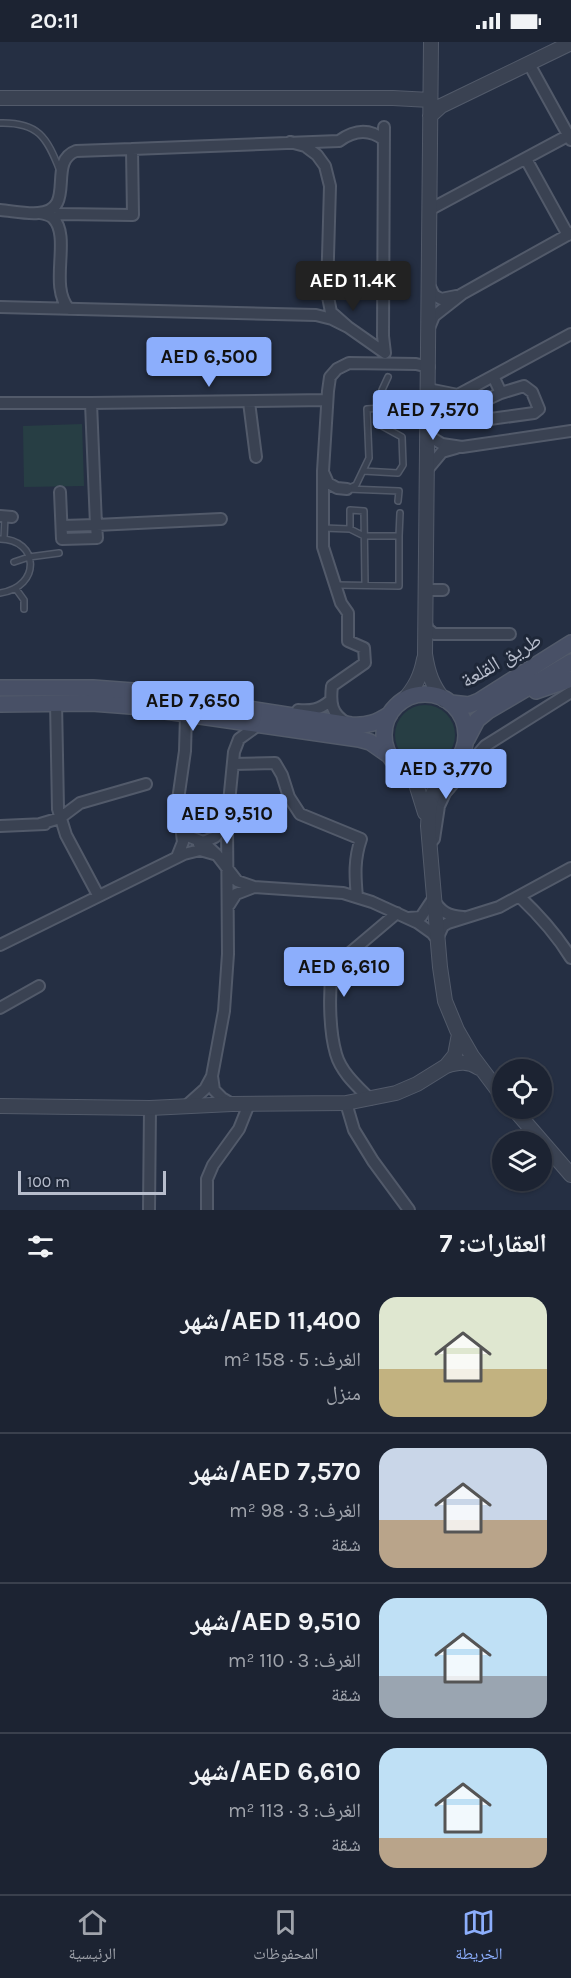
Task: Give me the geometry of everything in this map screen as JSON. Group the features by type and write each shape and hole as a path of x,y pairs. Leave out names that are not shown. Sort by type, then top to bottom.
{"main road":[{"name":"طريق القلعة","path":"447,701 469,705 479,701 571,643"},
{"name":"طريق القلعة","path":"465,742 477,720 488,711 571,662"},
{"path":"513,697 571,679"},
{"path":"0,688 93,688 366,726 390,714 404,700 424,694 437,696 447,701 459,713 465,726 465,742 460,756 449,768 439,774 422,776 406,772 393,762 386,748 384,734 390,714"},
{"path":"0,704 56,702 131,706 359,739 370,742 390,756"}],"street":[{"path":"431,42 425,654 428,674 434,688 447,701"},
{"path":"430,116 449,102 571,43"},
{"path":"429,210 570,137 529,63"},
{"path":"0,98 430,98 449,102"},
{"path":"384,127 384,358"},
{"path":"69,309 63,302 61,291 60,228 63,160 68,154 76,151 339,141 347,135 360,131 374,132 384,140"},
{"path":"290,142 305,146 325,166 330,186 327,292 331,312 348,327"},
{"path":"60,213 133,215 132,149"},
{"path":"428,331 435,316 462,294 569,234 526,159"},
{"path":"40,213 53,207 60,198"},
{"path":"0,210 40,213 52,217 60,228"},
{"path":"429,284 434,295 441,299 462,294"},
{"path":"0,308 316,315 332,319 348,327 366,339 384,358 400,364 429,367"},
{"path":"366,339 377,335 383,322"},
{"path":"427,429 458,396 571,334"},
{"path":"351,725 334,713 330,701 332,686 365,663 364,648 348,640 348,613 341,603 323,547 323,471 327,400 330,378 337,369 348,363 384,358"},
{"path":"493,376 501,393"},
{"path":"524,386 532,392 539,410 534,413 476,419 475,405 501,393 524,386"},
{"path":"428,388 458,396"},
{"path":"0,403 327,400"},
{"path":"249,402 256,457"},
{"path":"60,492 62,539 97,538 91,403"},
{"path":"427,429 442,444 462,447"},
{"path":"427,470 442,452 571,431"},
{"path":"323,471 328,483 337,488 347,489"},
{"path":"96,525 221,519"},
{"path":"426,590 443,590"},
{"path":"425,621 428,629 434,634 510,634"},
{"path":"404,700 415,688 422,673 425,654 443,635"},
{"path":"429,844 434,839 439,806 446,793 484,746 571,692"},
{"path":"182,699 310,711 321,708 330,701"},
{"path":"56,702 57,795 60,818 66,835 98,895"},
{"path":"181,855 183,842 178,800 185,751 186,715"},
{"path":"186,1106 205,1089 212,1076 224,1011 228,954 227,823 234,752 239,739 257,726"},
{"path":"233,764 275,763 289,796 300,814 361,839 354,871 357,897"},
{"path":"449,768 433,790 429,806 429,844 437,939 446,1001 459,1034 492,1083"},
{"path":"406,772 416,784 428,826"},
{"path":"57,795 65,803 80,803 146,784"},
{"path":"40,824 60,818 80,803"},
{"path":"0,945 215,837 227,823"},
{"path":"181,824 190,837 203,842 217,855 237,881 254,887 343,893 357,897 426,928 437,939"},
{"path":"0,826 53,825 66,835"},
{"path":"181,855 200,850 217,855"},
{"path":"437,939 443,926 490,911 571,868"},
{"path":"229,906 236,894 254,887"},
{"path":"520,897 559,938 571,958"},
{"path":"401,915 421,917 433,899"},
{"path":"433,899 445,914 467,918"},
{"path":"370,1099 348,1076 336,1055 330,988 332,968 401,915"},
{"path":"0,1008 39,987"},
{"path":"446,1066 455,1055 459,1034"},
{"path":"0,1106 150,1108 232,1104 346,1103 396,1093 417,1084 446,1066 459,1062 471,1063 481,1069"},
{"path":"212,1076 214,1090 232,1104"},
{"path":"346,1103 354,1130 373,1161 410,1210"},
{"path":"207,1210 207,1179 213,1166 239,1129 249,1104"},
{"path":"149,1210 150,1108"},
{"path":"523,1119 571,1175"}],"lane":[{"path":"0,123 17,122 34,128 46,141 62,177"},
{"path":"363,471 398,473 403,465 402,437 382,426 382,390 388,377"},
{"path":"347,489 356,485 369,458 367,409 382,408"},
{"path":"347,489 399,491 398,501"},
{"path":"350,529 350,510 364,511 365,585"},
{"path":"336,585 399,586 400,513"},
{"path":"0,593 23,585 30,567 29,557 24,548 17,542 2,539 6,516"},
{"path":"323,528 350,529 364,536 399,536"},
{"path":"15,562 29,557 59,553"},
{"path":"16,589 24,600 24,609"}],"green space":[{"path":"82,424 84,486 24,487 23,426"},
{"path":"419,705 431,705 447,713 453,723 455,735 453,747 447,757 431,765 419,765 403,757 395,741 395,729 403,713"}]}
